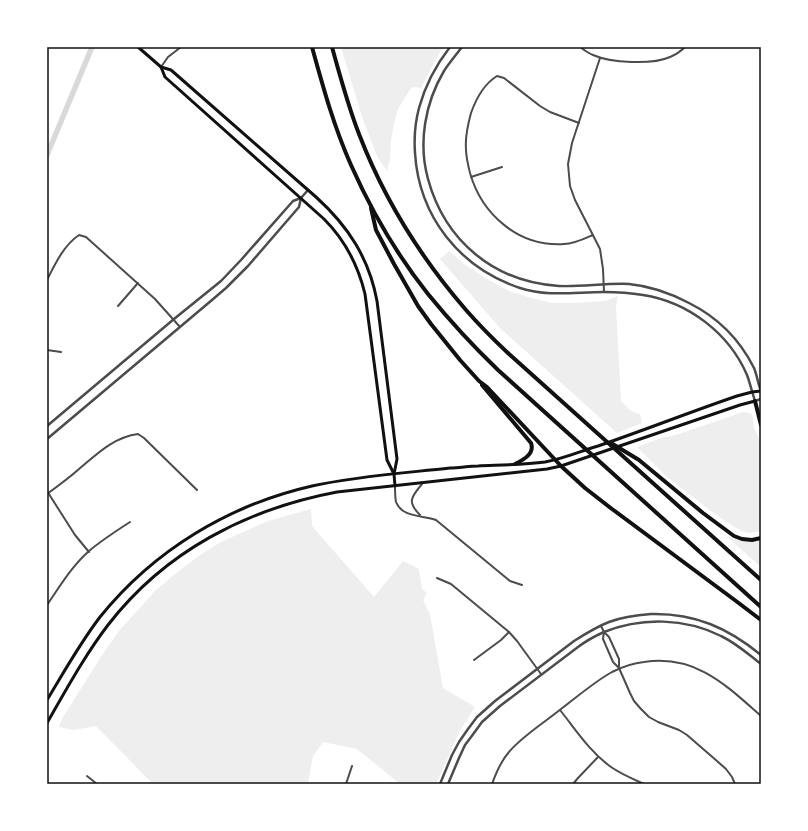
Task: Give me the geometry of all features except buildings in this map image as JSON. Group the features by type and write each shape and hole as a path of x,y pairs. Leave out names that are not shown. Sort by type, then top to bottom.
{"highway":[{"path":"312,47 330,111 350,164 370,204 396,248 428,294 475,348 761,607"},
{"path":"332,47 345,95 359,135 379,180 398,216 425,258 446,286 486,332 509,354 761,580"},
{"path":"370,204 376,230 414,299 446,343 531,443 532,449 530,453 526,458 515,464"},
{"path":"479,381 487,387 561,466 600,500 761,620"},
{"path":"754,401 761,425"},
{"path":"602,437 638,460 726,531 742,539 752,540 761,538"}],"main road":[{"path":"138,47 161,67 171,70 308,190 331,211 348,231 365,261 377,301 397,459 394,474 395,486"},
{"path":"161,67 165,77 317,212 335,230 345,244 361,279 367,304 387,460 394,474"},
{"path":"47,700 82,642 100,617 128,586 174,546 236,511 285,493 330,482 394,474 555,460 632,434 707,406 737,396 761,391"},
{"path":"47,723 88,654 109,624 136,594 181,555 199,543 227,528 277,507 351,490 526,472 561,466 754,401"}],"street":[{"path":"161,67 168,57 181,47"},
{"path":"450,47 428,82 418,110 414,147 422,193 429,209 444,235 464,256 484,271 504,282 527,290 552,294 604,292 644,295 674,304 695,314 730,345 746,372 754,401 761,399"},
{"path":"462,47 444,71 436,86 427,112 424,130 423,148 426,173 442,215 451,229 470,250 488,263 509,275 525,280 541,284 560,286 629,284 662,291 689,303 708,314 722,325 736,340 745,352 754,369 761,391"},
{"path":"580,47 591,55 623,62 653,62 669,57 685,47"},
{"path":"600,58 578,122 568,164 570,186 575,200 600,249 604,292"},
{"path":"578,122 550,112 504,78 497,76 490,80 481,91 474,105 468,122 466,150 471,177 476,190 484,203 493,215 520,236 545,244 566,244 584,240 593,235"},
{"path":"471,177 502,167"},
{"path":"47,426 225,277 293,201 301,198 308,190"},
{"path":"47,439 226,288 248,266 299,207 301,198"},
{"path":"47,280 57,260 72,239 79,235 86,237 155,298 180,327"},
{"path":"118,306 138,283"},
{"path":"47,350 61,352"},
{"path":"89,552 47,493 68,479 108,446 119,439 138,434 144,438 197,490"},
{"path":"420,516 413,508 411,500 422,483"},
{"path":"395,486 396,502 405,513 431,518 440,523 510,581 522,585"},
{"path":"47,605 69,573 89,552 102,541 130,522"},
{"path":"437,578 451,584 509,632 542,674"},
{"path":"440,784 459,742 477,717 537,668 574,641 610,622 642,615 669,614 684,616 701,620 725,630 761,655"},
{"path":"448,784 465,746 482,722 500,706 578,647 604,632 628,624 643,622 655,621 682,623 721,636 761,664"},
{"path":"601,626 609,637 619,659 619,668"},
{"path":"474,660 501,640 509,632"},
{"path":"604,632 603,640 613,662 619,668 630,693 640,710 658,722 687,735 726,769 735,784"},
{"path":"492,784 502,762 508,752 515,745 601,679 619,668 638,663 661,660 675,661 697,668 720,681 761,716"},
{"path":"560,710 598,756 623,774 644,784"},
{"path":"573,784 598,756"},
{"path":"346,784 352,766"},
{"path":"87,776 97,784"}],"shaded area":[{"path":"341,47 443,47 421,88 411,88 398,109 394,123 390,160 387,171 377,156 363,120"},
{"path":"449,251 464,264 485,278 509,291 528,297 551,303 575,303 606,301 618,296 616,307 621,401 631,411 640,414 642,423 617,433 500,328 440,259"},
{"path":"743,412 750,413 752,415 754,427 761,445 761,531 749,533 741,531 711,511 666,476 637,447"},
{"path":"311,509 312,526 374,597 403,561 419,569 422,589 427,593 423,600 430,614 443,688 475,707 460,731 436,784 400,784 357,749 323,742 313,756 308,784 153,784 96,726 74,730 59,727 63,717 104,652 119,631 156,590 200,555 221,542 268,521"},
{"path":"726,536 743,541 761,541 761,567"}],"waterway":[{"path":"47,155 92,47"}]}
